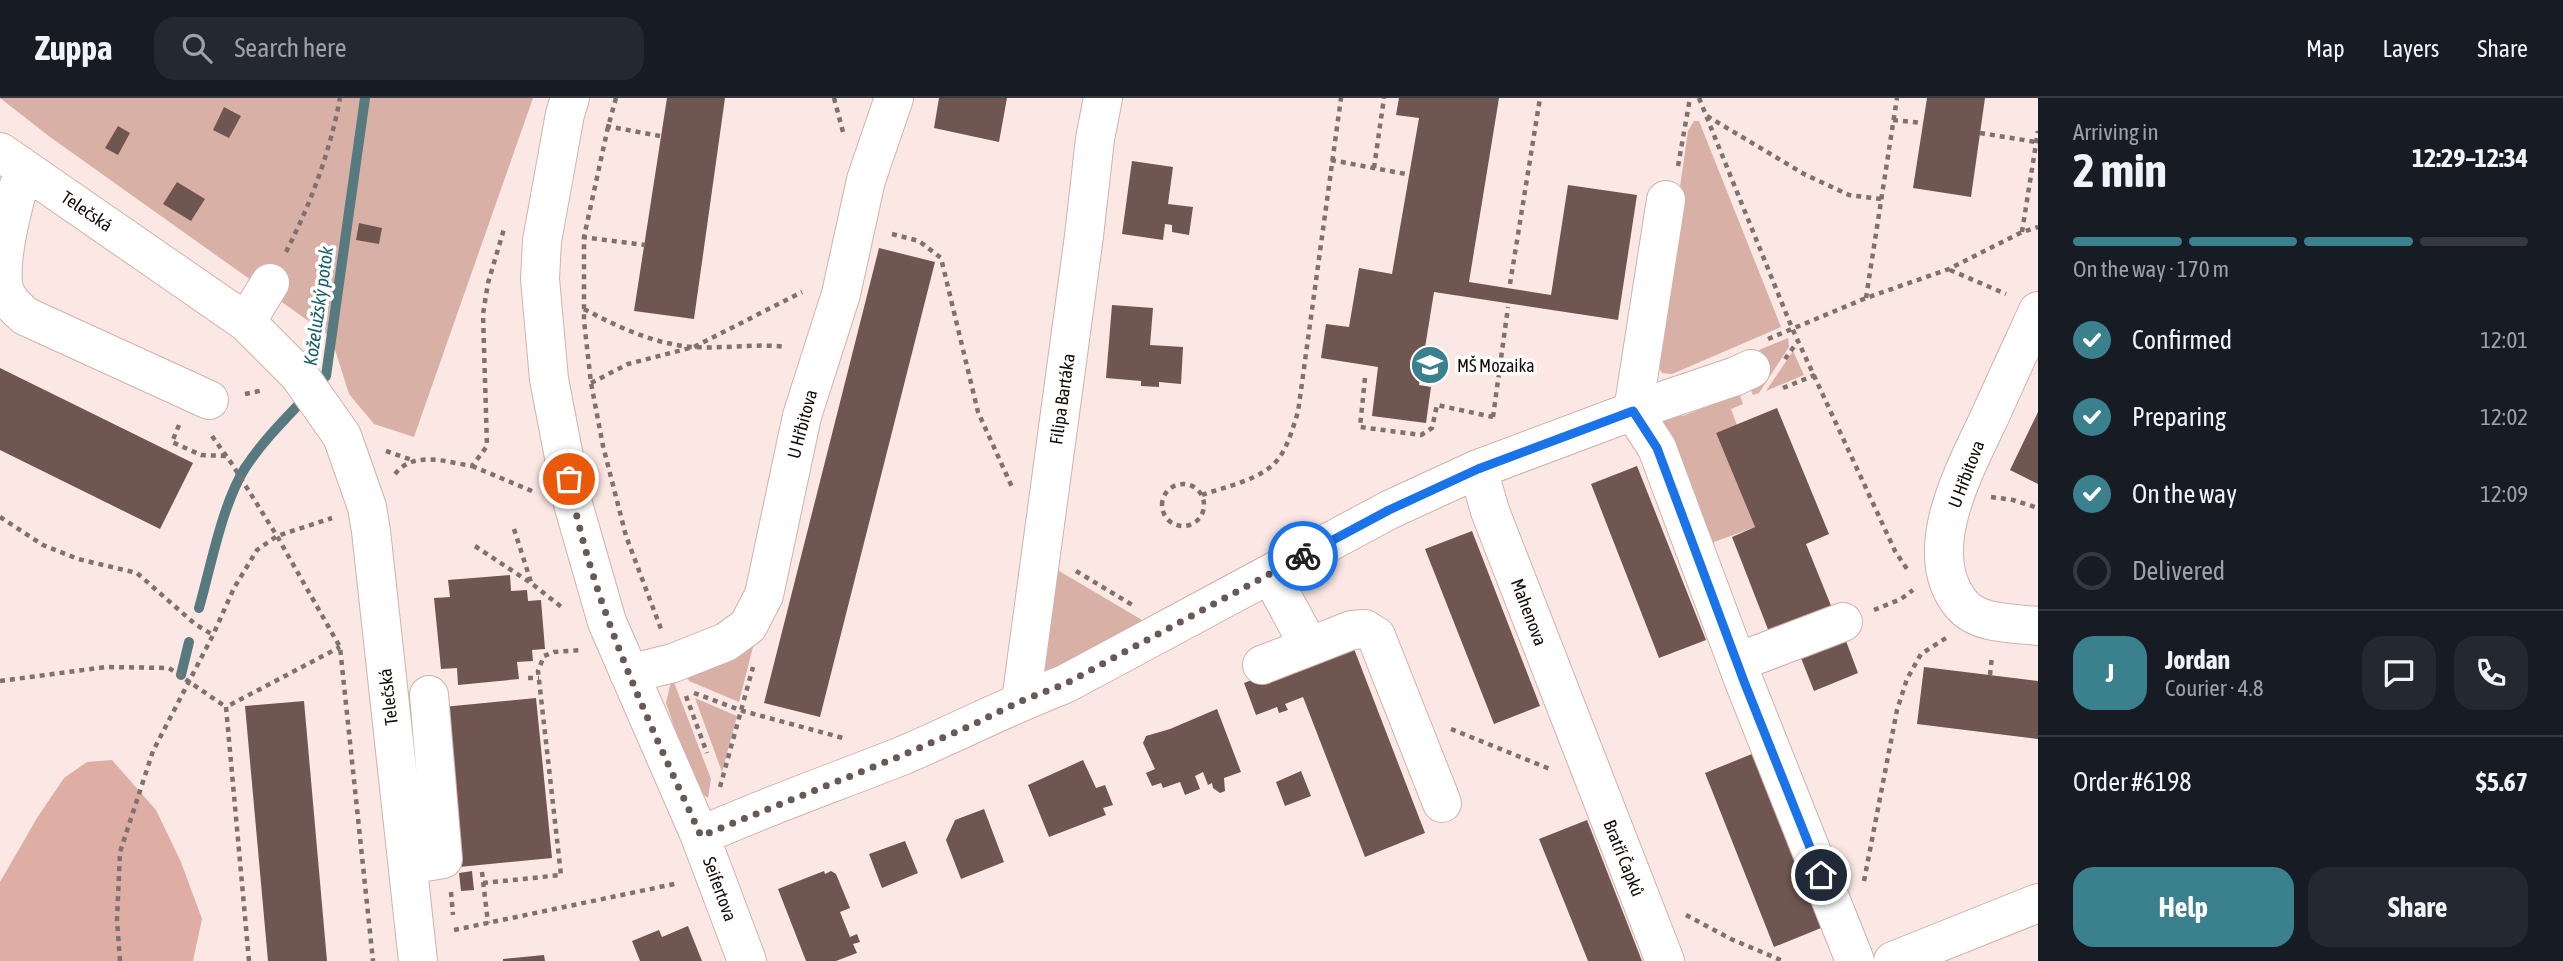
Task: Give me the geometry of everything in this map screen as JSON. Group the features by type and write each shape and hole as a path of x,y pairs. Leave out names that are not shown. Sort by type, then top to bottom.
{"street":[{"path":"558,500 540,279 542,241 570,98"},
{"name":"U Hřbitova","path":"629,674 673,663 726,642 748,626 764,595 802,415 844,277 866,180 894,98"},
{"name":"Filipa Bartáka","path":"1021,701 1095,139 1103,98"},
{"path":"12,160 13,202 3,268 3,286 10,302 24,316 209,400"},
{"name":"Telečská","path":"12,160 246,322 316,398 367,507 418,961"},
{"path":"1666,200 1633,411 1657,448 1749,666 1855,961"},
{"path":"246,322 270,283"},
{"name":"U Hřbitova","path":"1984,620 1962,606 1950,584 1934,576 1944,564 1944,541 1955,492 2025,304"},
{"path":"701,836 903,755 1065,684 1389,510 1478,469 1633,411 1737,376 1763,380"},
{"name":"Mahenova","path":"1478,469 1490,511 1584,755"},
{"name":"Seifertova","path":"558,500 629,674 701,836 747,961"},
{"path":"1721,547 1749,666"},
{"path":"1270,574 1309,646"},
{"path":"1984,620 2038,626"},
{"path":"1749,666 1843,622"},
{"path":"1262,664 1352,630 1366,629 1376,636 1442,803"},
{"path":"408,865 443,859 429,695"},
{"name":"Bratří Čapků","path":"1584,755 1665,961"},
{"path":"1893,961 2038,903"}],"path":[{"path":"270,283 303,218 316,185 328,152 340,98"},
{"path":"616,98 584,237 584,309 591,383 603,446 626,536 673,663"},
{"path":"1202,495 1259,474 1278,459 1289,440 1298,412 1340,98"},
{"path":"1374,168 1384,98"},
{"path":"1510,284 1540,98"},
{"path":"1666,200 1674,192 1690,98"},
{"path":"1699,98 1792,328 1895,551 1906,568 1934,576"},
{"path":"1866,299 1897,98"},
{"path":"1706,116 1804,174 1849,194 1881,199"},
{"path":"1893,120 1923,123"},
{"path":"608,127 660,136"},
{"path":"2022,232 2038,131"},
{"path":"1980,133 2036,142"},
{"path":"1331,160 1406,174"},
{"path":"856,225 919,241 941,258 978,412 1013,488"},
{"path":"472,466 487,446 483,314 488,283 505,226"},
{"path":"1792,328 1949,270 2022,232 2038,227"},
{"path":"584,237 645,245"},
{"path":"1949,270 2025,304"},
{"path":"591,383 628,364 694,347 801,293 844,277"},
{"path":"1365,378 1360,427 1421,435 1432,428 1437,405 1493,416 1508,307"},
{"path":"584,309 617,327 669,344 694,347 785,346 820,359"},
{"path":"1763,380 1815,375"},
{"path":"209,400 277,388 316,398"},
{"path":"172,442 201,455 227,457 277,536 340,647 373,961"},
{"path":"121,961 117,920 120,852 153,751 213,635 234,588 257,550 277,536 383,502 384,488 398,470 412,460 430,459 472,466 558,500"},
{"path":"1189,485 1202,495 1203,509 1189,526 1172,523 1165,517 1162,501 1170,487 1189,485"},
{"path":"1955,492 2013,500 2038,508"},
{"path":"0,517 43,545 78,559 137,573 195,625 213,635"},
{"path":"514,529 531,583"},
{"path":"475,546 573,615"},
{"path":"1843,622 1901,600 1934,576"},
{"path":"1863,887 1898,710 1907,679 1922,654 1952,635 1984,620"},
{"path":"226,707 340,647"},
{"path":"483,883 561,875 538,671 544,656 554,652 586,649"},
{"path":"0,681 106,667 169,668 226,707 249,961"},
{"path":"527,678 539,678"},
{"path":"711,763 683,689 743,711 850,740"},
{"path":"716,775 720,787 743,711"},
{"path":"1408,713 1554,770 1584,755"},
{"path":"482,872 488,923"},
{"path":"451,882 454,930 679,883"},
{"path":"1636,886 1731,939 1783,961"}],"shaded area":[{"path":"0,98 533,98 414,437 374,424 349,394 331,337 50,137"},
{"path":"1694,121 1699,121 1781,327 1672,374 1662,373 1655,361 1688,131"},
{"path":"1788,338 1789,347 1759,393 1753,395 1748,383 1768,362 1759,350"},
{"path":"1793,351 1804,375 1766,391"},
{"path":"1738,390 1743,404 1731,409 1737,425 1716,433 1755,527 1703,546 1659,415 1683,416 1706,407 1705,399"},
{"path":"1408,483 1048,675 1043,671 1049,565 1142,620 1313,528"},
{"path":"754,643 739,702 689,681 683,667 696,673 738,658 738,647"},
{"path":"672,677 711,779 708,798 696,790 666,703"},
{"path":"695,698 737,716 722,772"},
{"path":"112,760 156,810 181,862 202,919 193,961 0,961 0,882 64,778 87,762"}],"building":[{"path":"667,98 725,98 694,319 634,311"},
{"path":"939,98 1007,98 999,142 934,128"},
{"path":"1399,98 1499,98 1469,282 1551,295 1568,185 1637,195 1618,320 1434,292 1419,385 1431,387 1426,423 1372,416 1378,367 1321,358 1326,324 1349,327 1359,268 1392,274 1419,118 1396,115"},
{"path":"1927,98 1985,98 1971,197 1913,188"},
{"path":"224,107 241,116 229,138 213,130"},
{"path":"118,126 130,133 118,155 105,148"},
{"path":"1132,161 1173,167 1168,204 1193,207 1189,235 1172,232 1172,225 1165,224 1163,240 1122,234"},
{"path":"177,182 205,199 191,221 163,204"},
{"path":"359,223 382,228 379,244 356,240"},
{"path":"879,248 935,262 820,717 764,703"},
{"path":"1112,305 1153,308 1150,345 1183,347 1181,384 1159,382 1159,387 1141,386 1141,381 1106,378"},
{"path":"0,368 193,463 160,529 0,450"},
{"path":"1777,408 1829,534 1806,544 1832,608 1769,632 1732,537 1755,527 1716,433"},
{"path":"2038,412 2038,484 2010,470"},
{"path":"1637,466 1706,640 1659,658 1591,484"},
{"path":"1472,531 1540,706 1494,724 1425,549"},
{"path":"510,575 511,591 527,590 528,601 541,600 545,649 532,650 533,661 517,662 519,679 458,685 457,668 441,669 434,598 450,597 448,580"},
{"path":"1351,641 1425,833 1365,857 1303,697 1285,704 1288,710 1279,713 1277,707 1256,715 1244,683"},
{"path":"1846,641 1858,673 1814,691 1801,658"},
{"path":"1924,667 2038,681 2038,739 1917,724"},
{"path":"536,698 552,858 459,867 443,707"},
{"path":"304,701 327,961 268,961 245,706"},
{"path":"1217,709 1241,772 1224,778 1225,791 1220,793 1213,788 1212,783 1208,785 1203,772 1195,776 1200,789 1185,795 1180,782 1163,788 1161,783 1152,786 1146,773 1155,769 1143,743 1146,736"},
{"path":"1752,754 1821,928 1774,947 1705,773"},
{"path":"1083,760 1096,788 1105,785 1113,805 1103,808 1106,815 1049,837 1028,785"},
{"path":"1301,771 1311,796 1285,806 1276,782"},
{"path":"984,809 1004,862 961,879 946,840 955,820"},
{"path":"1587,820 1642,961 1588,961 1539,839"},
{"path":"905,841 918,873 882,888 869,854"},
{"path":"472,871 474,890 461,891 459,873"},
{"path":"824,871 825,874 831,871 836,874 850,908 840,912 850,937 857,934 860,942 853,944 857,953 836,961 806,961 778,889"},
{"path":"688,926 702,961 640,961 632,941 659,930 662,937"},
{"path":"544,955 545,961 503,961 503,959"}],"waterway":[{"name":"Koželužský potok","path":"316,386 326,376 365,98"},
{"name":"Koželužský potok","path":"199,608 224,517 237,483 259,449 305,398"},
{"name":"Koželužský potok","path":"181,675 189,642"}],"way so far":[{"path":"569,479 573,504 607,622 701,836 903,755 1065,684 1303,556"}],"place":[{"name":"MŠ Mozaika","path":"1430,365"}],"route":[{"path":"1303,556 1389,510 1478,469 1633,411 1657,448 1745,684 1821,875"}]}
